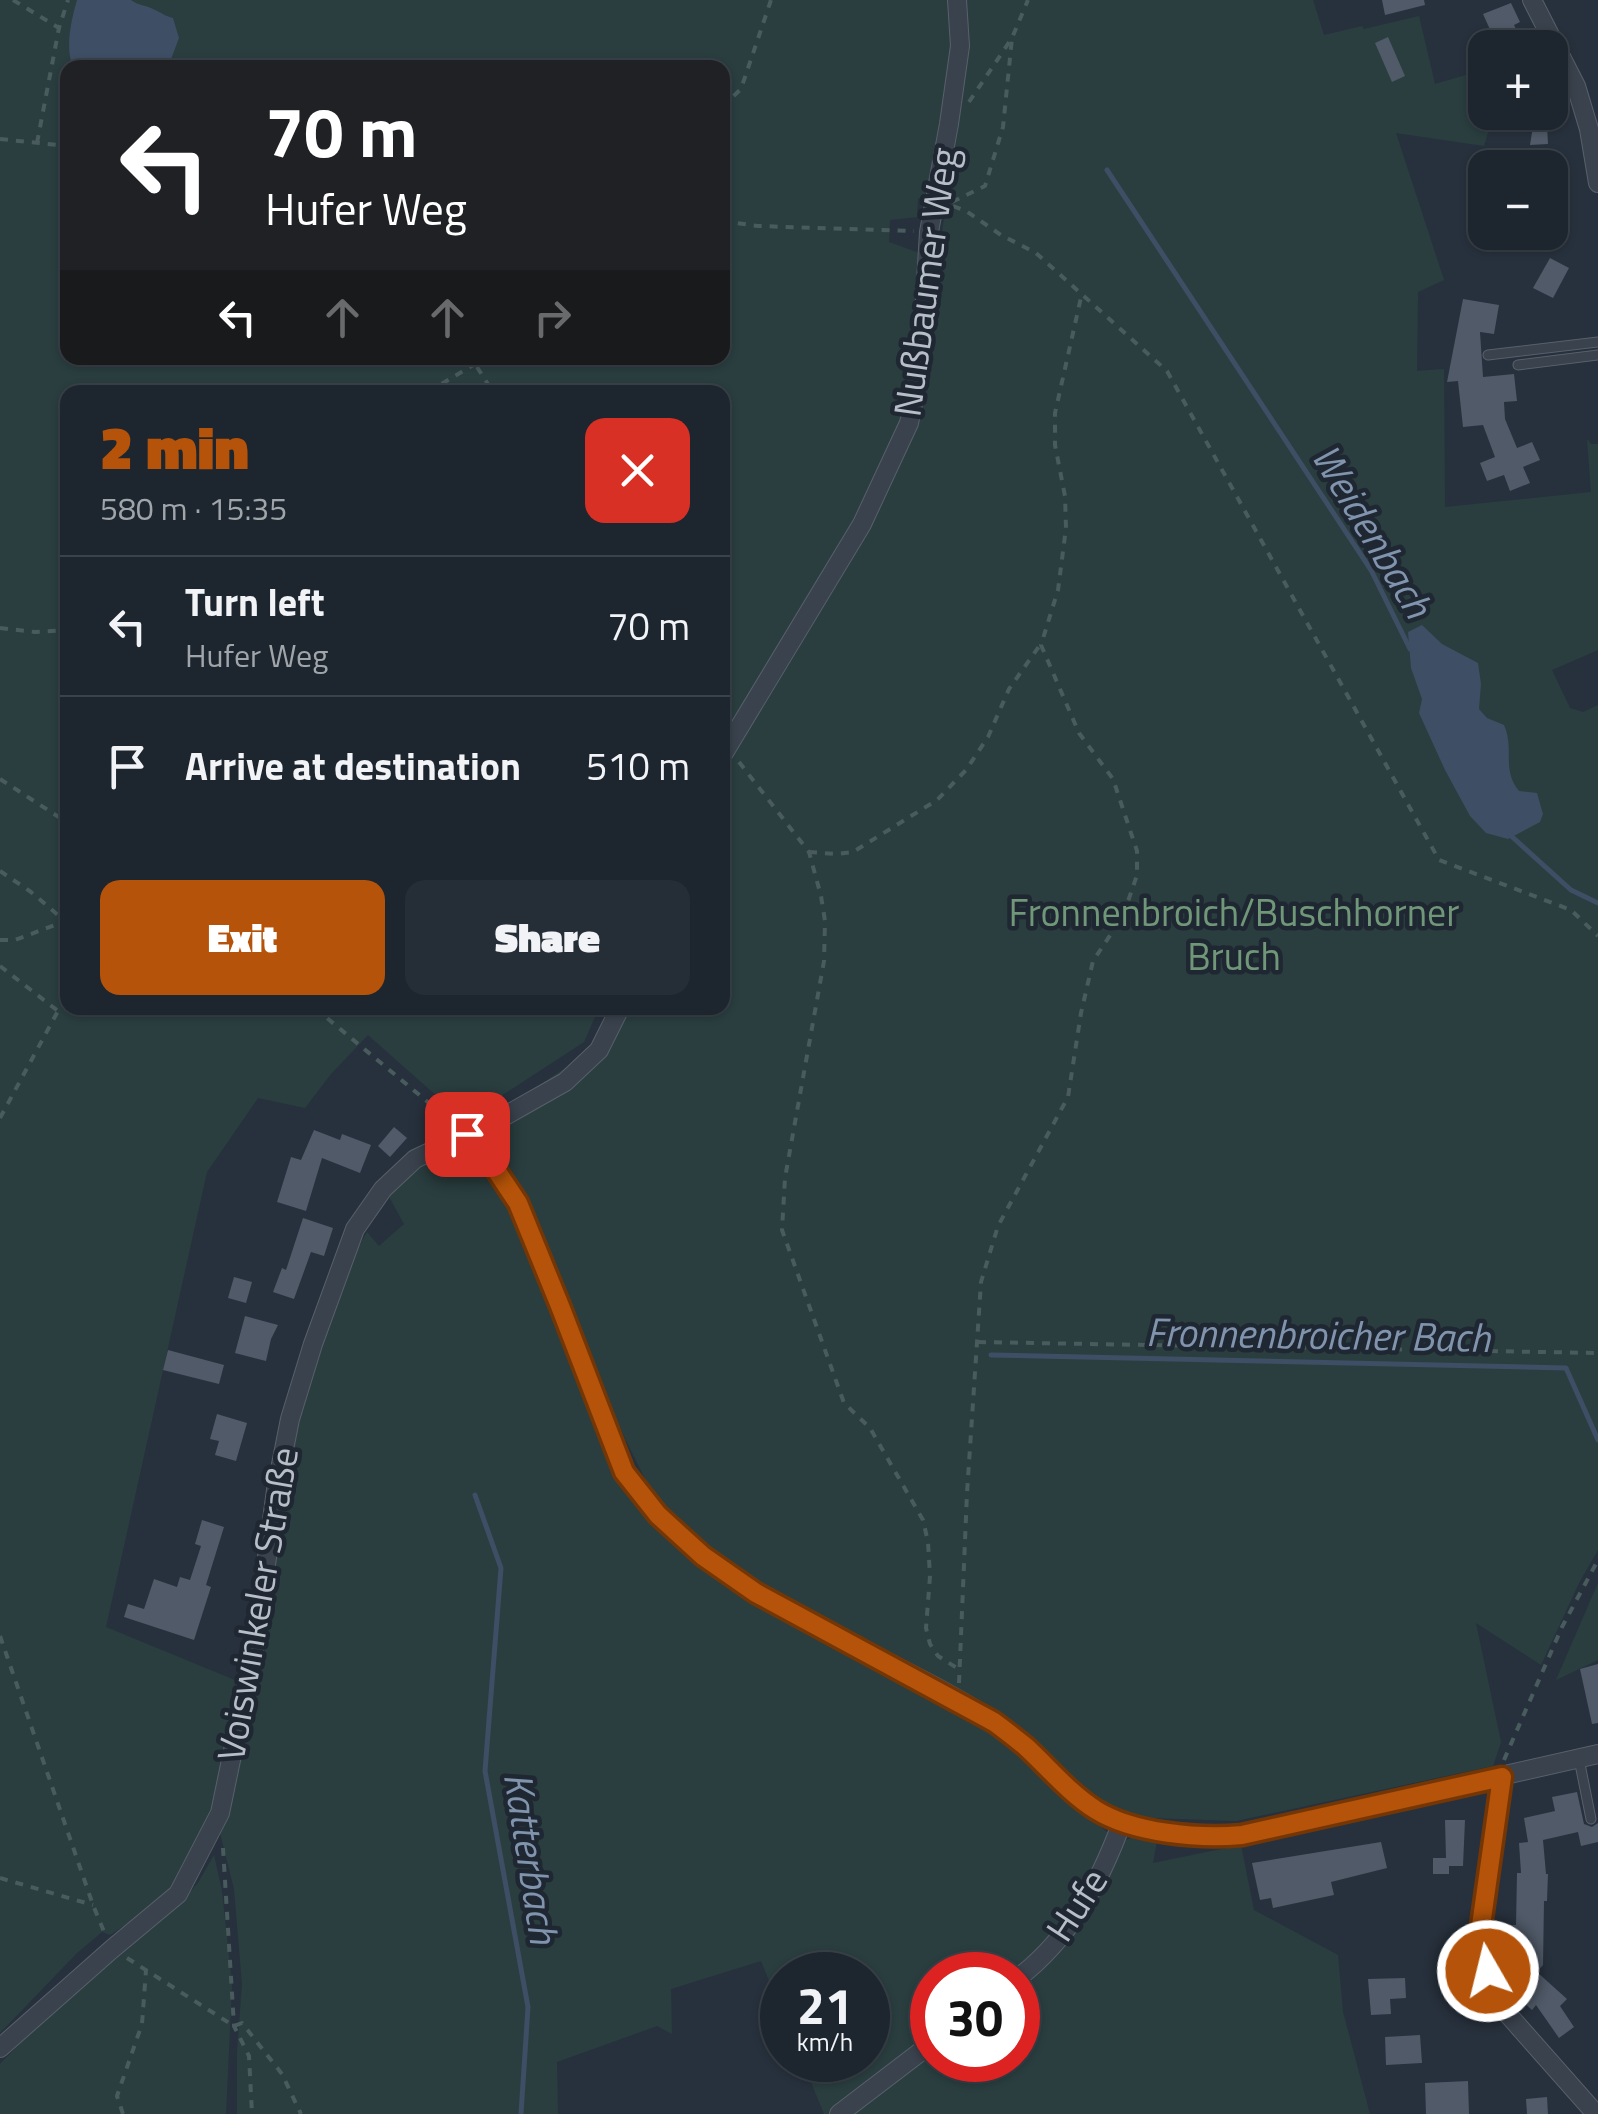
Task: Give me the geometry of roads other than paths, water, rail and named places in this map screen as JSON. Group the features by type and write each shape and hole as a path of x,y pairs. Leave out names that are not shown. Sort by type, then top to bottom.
{"street":[{"name":"Nußbaumer Weg","path":"730,744 862,524 909,423 920,365 929,232 960,46 958,0"},
{"path":"1532,0 1576,86 1589,129 1598,183"},
{"path":"616,1015 599,1050 565,1082 467,1134 518,1203 624,1472 658,1515 703,1556 756,1593 994,1722 1094,1809 1122,1822 1187,1834 1242,1835 1589,1756"},
{"name":"Voiswinkeler Straße","path":"0,2048 178,1894 220,1813 256,1640 290,1418 355,1229 383,1190 415,1159 467,1134"},
{"path":"1502,1777 1479,1940 1497,2002 1596,2114"},
{"name":"Hufe","path":"1040,1958 1081,1910 1122,1822"},
{"path":"839,2114 910,2060"}],"lane":[{"path":"1488,355 1598,342"},
{"path":"1518,365 1598,355"},
{"path":"1589,1756 1592,1819"}],"water":[{"path":"77,0 131,0 173,18 179,38 171,60 71,60 71,25"},
{"path":"1422,625 1442,644 1478,663 1479,709 1487,718 1504,725 1509,767 1519,791 1537,793 1543,814 1540,822 1508,839 1486,833 1470,816 1419,713 1422,699 1411,668 1408,632"}],"waterway":[{"name":"Weidenbach","path":"1107,170 1371,570 1410,649"},
{"name":"Weidenbach","path":"1509,834 1571,890 1598,903"},
{"name":"Fronnenbroicher Bach","path":"991,1355 1566,1368 1598,1440"},
{"name":"Katterbach","path":"475,1495 501,1568 485,1771 528,2007 521,2114"}],"park label":[{"name":"Fronnenbroich/Buschhorner Bruch","path":"1234,934"}]}
